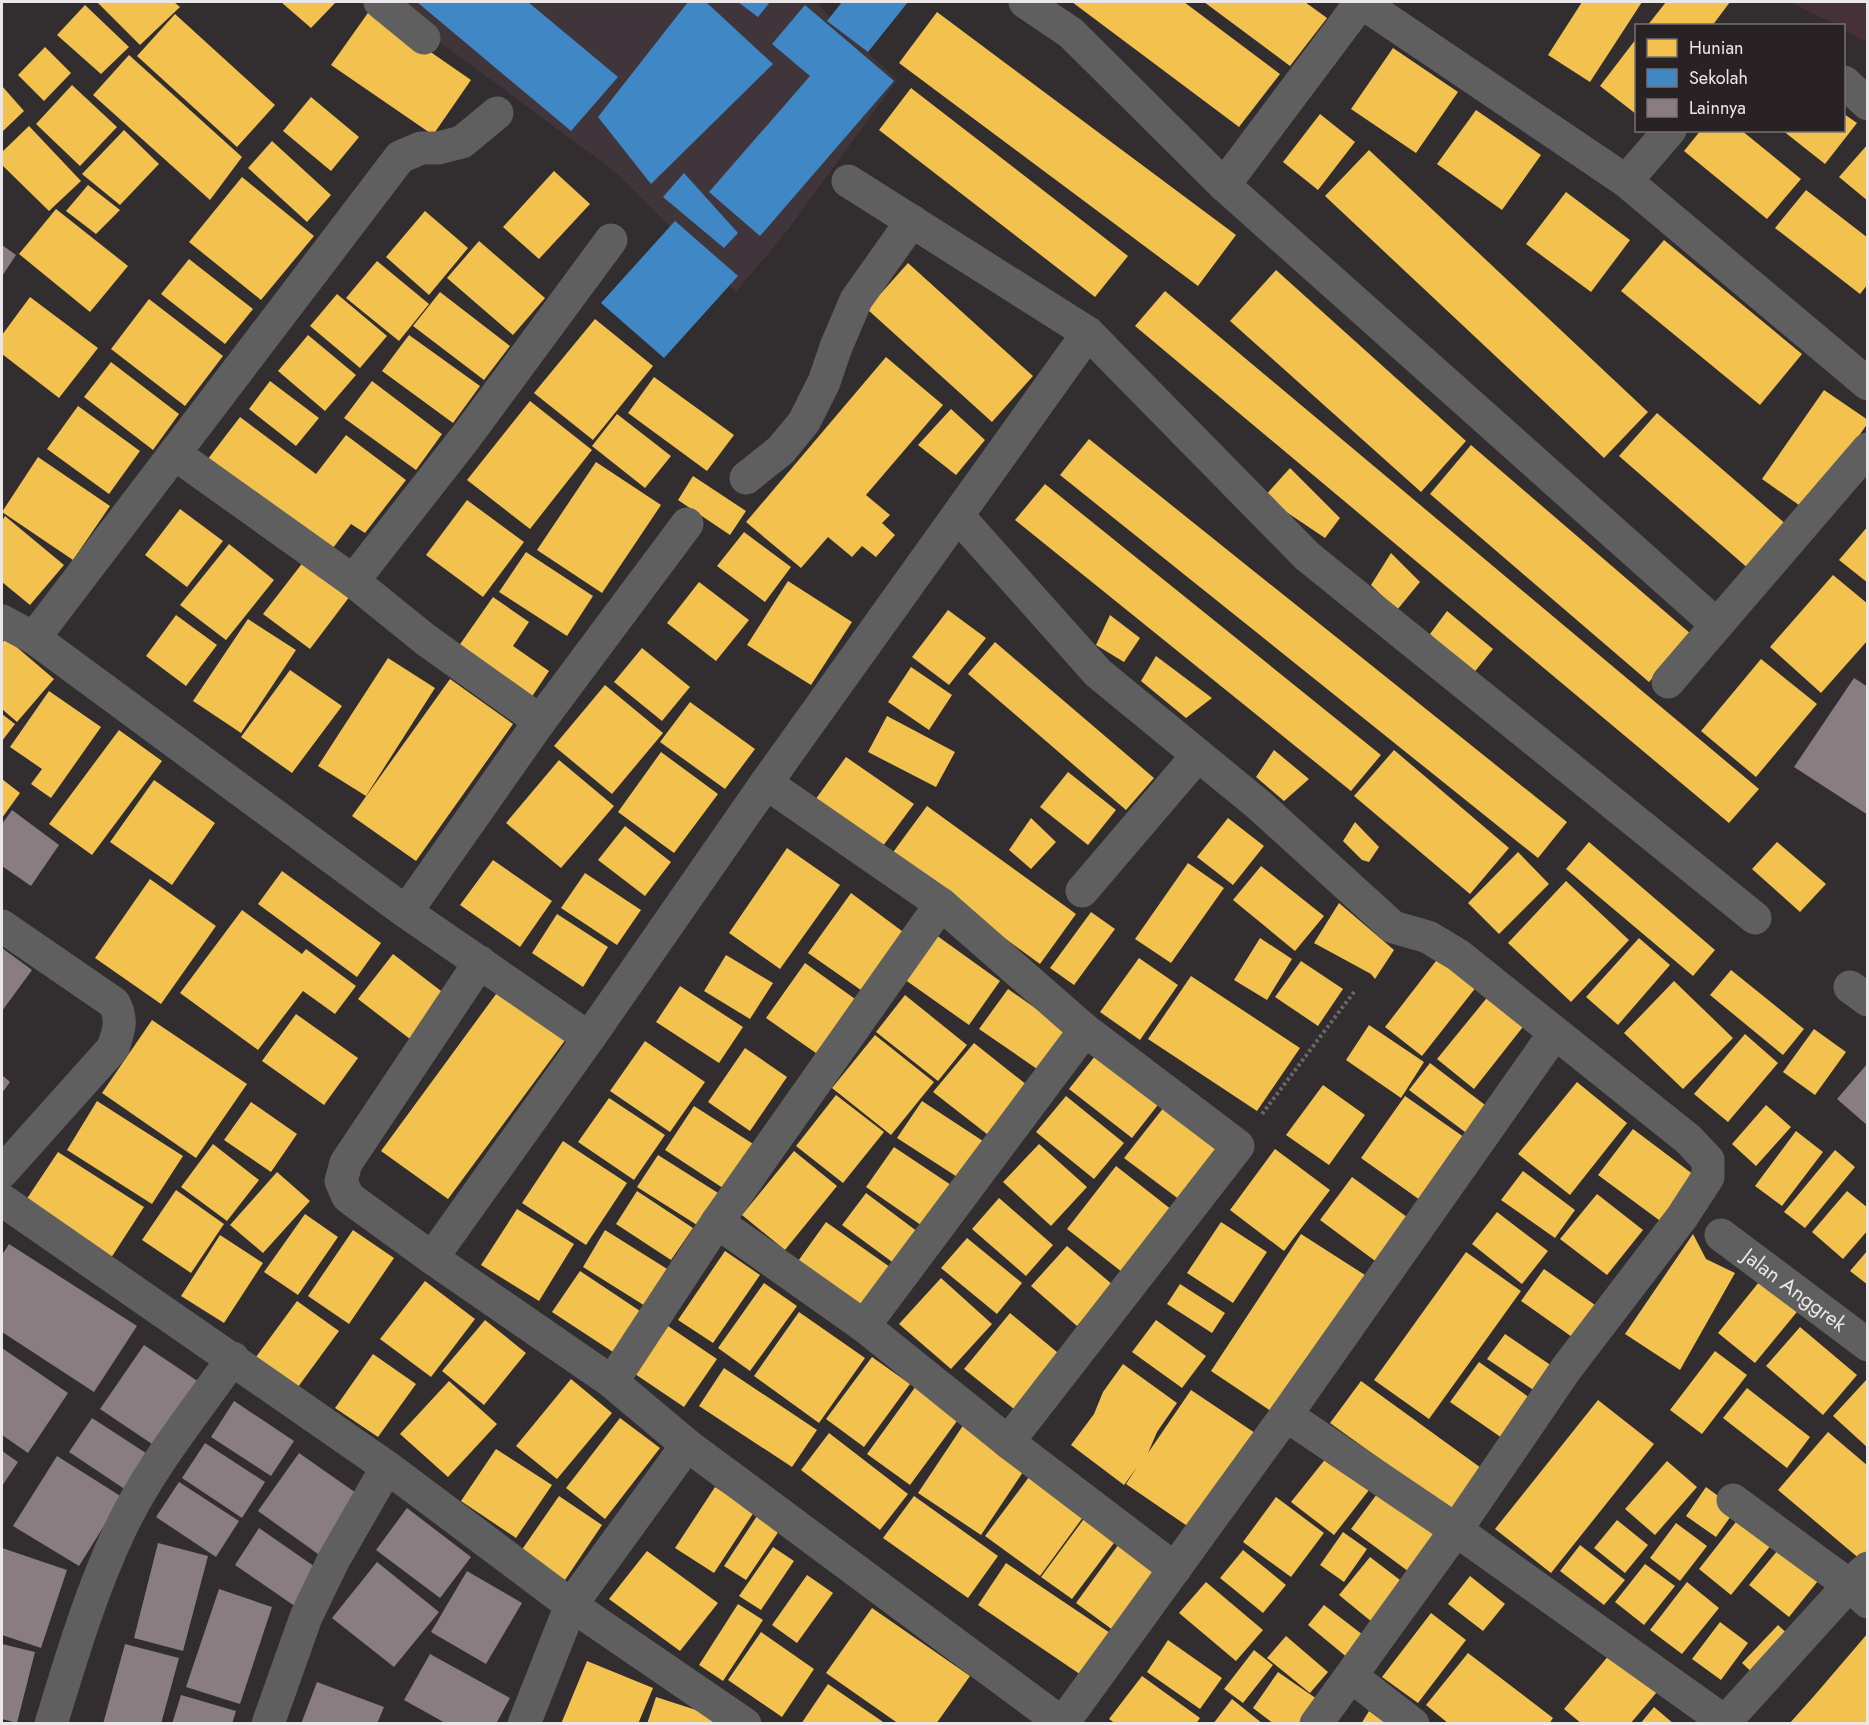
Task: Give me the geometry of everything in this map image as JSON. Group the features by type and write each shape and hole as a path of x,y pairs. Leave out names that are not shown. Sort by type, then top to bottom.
{"street":[{"path":"380,2 424,38"},
{"path":"1025,2 1071,33 1224,185 1716,624"},
{"path":"1224,185 1361,2 1626,181 1868,384"},
{"path":"1845,83 1868,104"},
{"path":"34,638 400,157 421,148 438,148 462,142 497,113"},
{"path":"1626,181 1668,132"},
{"path":"848,181 1088,333 1307,556 1755,918"},
{"path":"746,478 781,450 804,422 824,382 856,300 912,220"},
{"path":"353,581 465,438 611,240"},
{"path":"432,1258 589,1038 766,783 1088,333"},
{"path":"1668,682 1868,448"},
{"path":"175,454 353,581 426,640 540,721"},
{"path":"958,516 1098,673 1259,804 1393,927 1428,937 1458,955 1688,1139 1708,1160 1708,1177 1682,1217 1566,1370 1456,1530 1316,1724"},
{"path":"406,912 540,721 687,524"},
{"path":"2,621 34,638 406,912 589,1038"},
{"path":"1082,891 1198,755"},
{"path":"766,783 941,904 1085,1030 1238,1146 1008,1442"},
{"path":"612,1382 717,1222 941,904"},
{"path":"2,926 114,1003 120,1015 120,1027 113,1048 2,1172"},
{"path":"480,962 346,1162 341,1180 348,1197 612,1382 687,1445 1063,1723 1286,1415 1554,1034"},
{"path":"864,1326 1085,1030"},
{"path":"2,1200 233,1358 387,1467 571,1605 745,1724"},
{"path":"717,1222 864,1326 1008,1442 1175,1569"},
{"name":"Jalan Anggrek","path":"1721,1235 1868,1345"},
{"path":"51,1724 94,1593 120,1529 152,1472 233,1358"},
{"path":"1286,1415 1456,1530 1726,1723 1861,1585 1733,1500"},
{"path":"524,1724 571,1605 687,1445"},
{"path":"268,1724 306,1617 333,1561 387,1467"},
{"path":"1352,1676 1413,1724"}],"path":[{"path":"1238,1146 1354,992"}],"shaded area":[{"path":"385,2 815,2 897,80 787,231 736,292 613,170"},
{"path":"1790,2 1867,2 1867,43 1845,30 1845,24 1834,24"}],"building: Hunian":[{"path":"97,2 174,2 180,7 140,45"},
{"path":"281,2 336,2 311,28"},
{"path":"1072,2 1184,2 1280,74 1239,127"},
{"path":"1204,2 1305,2 1327,18 1290,66"},
{"path":"1582,2 1642,2 1590,82 1548,55"},
{"path":"1666,2 1730,2 1714,24 1649,24"},
{"path":"85,5 129,47 101,74 57,35"},
{"path":"370,10 471,80 433,135 331,65"},
{"path":"937,12 1236,235 1198,286 899,63"},
{"path":"175,14 275,105 237,147 137,56"},
{"path":"1635,40 1635,113 1600,86"},
{"path":"45,47 71,73 44,101 18,75"},
{"path":"1393,48 1458,92 1416,153 1351,109"},
{"path":"129,55 242,157 210,200 93,95"},
{"path":"72,85 117,127 80,166 36,124"},
{"path":"2,86 24,111 2,132"},
{"path":"911,88 1128,256 1095,297 879,130"},
{"path":"311,97 359,137 331,171 283,131"},
{"path":"1476,110 1541,155 1502,210 1437,164"},
{"path":"1320,114 1355,142 1318,190 1283,162"},
{"path":"1845,115 1857,123 1825,164 1785,132 1845,132"},
{"path":"29,126 81,181 49,211 2,165 2,152"},
{"path":"124,130 159,164 120,205 82,174"},
{"path":"1699,132 1743,132 1801,179 1767,219 1684,151"},
{"path":"272,141 331,195 307,222 248,168"},
{"path":"1868,144 1868,201 1839,177"},
{"path":"1369,150 1648,412 1604,458 1325,196"},
{"path":"554,171 590,204 539,259 503,227"},
{"path":"242,177 314,236 261,300 189,242"},
{"path":"88,185 120,210 96,234 66,211"},
{"path":"1806,190 1868,238 1868,284 1860,294 1775,228"},
{"path":"1566,192 1630,240 1591,292 1526,244"},
{"path":"56,209 128,266 90,312 19,254"},
{"path":"425,211 468,248 429,295 386,257"},
{"path":"1664,240 1802,354 1760,405 1621,291"},
{"path":"479,241 545,298 513,335 447,278"},
{"path":"189,259 253,309 225,344 161,294"},
{"path":"377,261 429,304 399,341 346,298"},
{"path":"908,263 1033,376 992,422 867,309"},
{"path":"1276,270 1466,441 1421,492 1230,321"},
{"path":"1165,291 1759,789 1729,823 1135,326"},
{"path":"440,292 510,346 484,380 413,326"},
{"path":"337,294 387,336 360,368 310,326"},
{"path":"30,297 98,348 59,398 2,354 2,335"},
{"path":"149,299 223,356 185,406 111,349"},
{"path":"595,319 653,366 593,440 534,393"},
{"path":"308,335 356,375 325,411 278,371"},
{"path":"409,335 480,386 453,423 382,371"},
{"path":"886,357 943,405 866,495 890,515 882,523 895,535 876,557 862,546 852,557 828,537 801,568 746,522"},
{"path":"111,362 179,414 153,450 84,397"},
{"path":"654,377 734,435 707,471 628,413"},
{"path":"270,381 319,418 296,446 249,409"},
{"path":"372,381 442,434 416,470 344,418"},
{"path":"1824,390 1868,420 1868,423 1806,510 1762,479"},
{"path":"530,401 592,450 530,529 467,480"},
{"path":"78,406 140,451 109,494 47,449"},
{"path":"951,409 985,440 956,475 918,445"},
{"path":"1657,413 1788,526 1750,570 1619,456"},
{"path":"617,414 671,456 645,488 592,446"},
{"path":"240,417 316,474 346,435 406,480 365,533 351,524 327,556 204,464"},
{"path":"1089,439 1567,822 1538,858 1060,475"},
{"path":"1471,445 1691,634 1649,682 1430,494"},
{"path":"38,457 110,506 73,560 2,512"},
{"path":"596,462 661,505 602,593 537,550"},
{"path":"1290,468 1340,518 1325,538 1264,497"},
{"path":"693,476 746,511 730,535 678,500"},
{"path":"1045,484 1381,755 1351,791 1015,520"},
{"path":"467,500 524,542 483,597 426,555"},
{"path":"180,509 223,541 187,587 145,555"},
{"path":"5,516 64,565 30,605 2,582 2,521"},
{"path":"1868,526 1868,583 1839,560"},
{"path":"744,532 791,567 765,602 717,566"},
{"path":"229,544 274,580 226,640 180,605"},
{"path":"526,552 593,596 567,636 499,592"},
{"path":"1391,553 1420,582 1397,610 1371,585"},
{"path":"304,561 350,596 310,649 263,614"},
{"path":"1833,575 1868,604 1868,640 1821,693 1770,647"},
{"path":"788,581 852,622 811,685 747,645"},
{"path":"699,582 749,620 716,661 667,623"},
{"path":"493,597 529,622 513,646 549,671 529,701 456,650"},
{"path":"948,610 986,638 949,685 912,657"},
{"path":"1447,611 1493,649 1472,675 1430,634"},
{"path":"176,615 217,645 186,686 146,656"},
{"path":"1110,615 1140,638 1124,662 1096,645"},
{"path":"248,619 296,650 241,733 193,701"},
{"path":"6,638 54,679 17,722 2,709 2,643"},
{"path":"995,642 1154,778 1126,810 968,674"},
{"path":"642,648 690,687 662,721 614,682"},
{"path":"1156,656 1212,698 1186,718 1141,681"},
{"path":"388,658 435,688 366,796 318,766"},
{"path":"1761,659 1817,704 1756,777 1701,731"},
{"path":"911,667 952,695 929,730 888,702"},
{"path":"290,670 342,706 292,773 241,737"},
{"path":"450,679 513,724 416,861 352,816"},
{"path":"605,685 663,733 612,794 554,746"},
{"path":"49,691 101,727 51,798 31,784 42,769 10,747"},
{"path":"690,702 755,749 725,789 660,742"},
{"path":"2,714 15,724 2,741"},
{"path":"887,716 955,752 936,787 868,752"},
{"path":"119,730 162,761 92,855 49,824"},
{"path":"1274,750 1309,779 1284,801 1256,777"},
{"path":"1394,750 1509,848 1470,894 1354,796"},
{"path":"661,752 718,794 674,853 618,812"},
{"path":"846,757 914,804 877,854 810,807"},
{"path":"559,760 614,806 561,868 506,823"},
{"path":"1068,772 1116,810 1088,845 1040,807"},
{"path":"2,779 20,793 2,818"},
{"path":"154,780 215,823 172,885 110,842"},
{"path":"927,806 1076,914 1040,964 891,855"},
{"path":"1031,818 1056,842 1031,869 1009,850"},
{"path":"1228,818 1264,846 1233,885 1197,857"},
{"path":"1355,822 1379,847 1369,862 1362,860 1343,841"},
{"path":"625,826 671,862 645,896 598,860"},
{"path":"1589,842 1715,950 1693,976 1566,869"},
{"path":"1777,842 1826,884 1800,912 1752,869"},
{"path":"787,848 840,885 780,969 729,933"},
{"path":"1518,852 1549,884 1499,934 1468,903"},
{"path":"493,860 552,901 520,947 460,905"},
{"path":"1188,863 1224,888 1171,963 1135,939"},
{"path":"1261,866 1324,916 1295,951 1233,900"},
{"path":"282,871 381,943 357,977 258,904"},
{"path":"585,873 641,910 617,945 561,908"},
{"path":"150,879 216,926 161,1004 95,958"},
{"path":"1566,881 1629,940 1571,1002 1508,943"},
{"path":"851,893 910,937 868,995 808,953"},
{"path":"1339,903 1394,950 1375,979 1371,974 1314,943"},
{"path":"242,910 302,954 306,949 356,986 335,1014 303,991 258,1050 180,993"},
{"path":"1091,912 1115,929 1074,985 1050,968"},
{"path":"557,914 608,947 583,987 532,953"},
{"path":"936,935 1000,981 969,1025 904,979"},
{"path":"1260,938 1292,959 1267,1000 1234,980"},
{"path":"1639,938 1670,965 1618,1025 1586,997"},
{"path":"393,954 445,994 410,1039 358,999"},
{"path":"726,955 773,983 750,1019 704,991"},
{"path":"1439,957 1477,986 1422,1056 1385,1027"},
{"path":"1139,958 1178,985 1140,1040 1100,1012"},
{"path":"1301,961 1343,989 1318,1026 1275,997"},
{"path":"805,963 862,1004 823,1058 766,1018"},
{"path":"1731,970 1804,1029 1783,1055 1710,995"},
{"path":"1191,976 1300,1048 1257,1111 1148,1039"},
{"path":"1674,981 1733,1038 1683,1089 1624,1033"},
{"path":"680,986 743,1027 719,1063 656,1022"},
{"path":"1008,989 1068,1031 1040,1071 979,1029"},
{"path":"499,990 566,1039 448,1199 381,1151"},
{"path":"1490,994 1526,1023 1474,1089 1437,1059"},
{"path":"905,995 967,1045 938,1081 876,1032"},
{"path":"296,1014 358,1058 324,1105 262,1061"},
{"path":"152,1020 247,1084 196,1158 102,1093"},
{"path":"1369,1025 1424,1062 1401,1098 1346,1060"},
{"path":"1814,1029 1846,1052 1815,1095 1783,1072"},
{"path":"1745,1034 1778,1063 1728,1122 1694,1094"},
{"path":"875,1035 934,1082 891,1135 832,1088"},
{"path":"645,1041 705,1082 670,1132 610,1091"},
{"path":"974,1043 1032,1089 992,1138 933,1092"},
{"path":"745,1048 787,1077 750,1131 708,1102"},
{"path":"1099,1051 1161,1101 1132,1138 1069,1089"},
{"path":"1430,1063 1493,1111 1473,1138 1409,1090"},
{"path":"1577,1082 1627,1123 1570,1195 1518,1154"},
{"path":"1323,1085 1365,1115 1329,1165 1286,1135"},
{"path":"836,1095 884,1132 843,1183 796,1146"},
{"path":"1066,1096 1124,1143 1094,1179 1036,1132"},
{"path":"1405,1096 1471,1142 1427,1205 1361,1158"},
{"path":"609,1098 665,1135 634,1180 578,1142"},
{"path":"97,1101 183,1156 152,1204 67,1150"},
{"path":"922,1101 989,1145 965,1182 897,1138"},
{"path":"251,1102 297,1134 271,1172 224,1140"},
{"path":"1766,1105 1791,1127 1756,1166 1732,1144"},
{"path":"694,1106 761,1149 732,1194 665,1150"},
{"path":"1164,1107 1223,1152 1184,1203 1124,1158"},
{"path":"1633,1129 1698,1178 1663,1223 1598,1175"},
{"path":"1796,1131 1823,1152 1782,1206 1755,1186"},
{"path":"563,1141 627,1183 586,1245 522,1203"},
{"path":"213,1144 259,1180 227,1221 181,1187"},
{"path":"1039,1144 1087,1187 1051,1226 1003,1182"},
{"path":"894,1147 960,1191 931,1232 866,1187"},
{"path":"1275,1149 1330,1190 1284,1251 1230,1210"},
{"path":"1835,1150 1855,1167 1805,1228 1784,1212"},
{"path":"794,1151 837,1186 785,1250 742,1215"},
{"path":"58,1152 144,1207 109,1261 22,1206"},
{"path":"658,1155 726,1198 705,1230 637,1187"},
{"path":"1116,1166 1172,1210 1122,1272 1067,1229"},
{"path":"1523,1171 1575,1210 1555,1238 1501,1200"},
{"path":"277,1172 310,1201 263,1253 230,1225"},
{"path":"1352,1177 1418,1225 1386,1269 1320,1220"},
{"path":"176,1190 224,1224 191,1273 142,1240"},
{"path":"637,1191 693,1228 671,1260 616,1224"},
{"path":"1847,1191 1868,1208 1868,1230 1843,1259 1812,1232"},
{"path":"866,1193 922,1235 899,1267 842,1225"},
{"path":"1597,1194 1643,1230 1607,1275 1560,1239"},
{"path":"999,1198 1053,1245 1026,1276 972,1229"},
{"path":"517,1209 574,1244 539,1301 481,1265"},
{"path":"1497,1212 1548,1251 1522,1284 1472,1244"},
{"path":"305,1214 338,1237 298,1295 264,1272"},
{"path":"826,1222 897,1272 863,1315 796,1264"},
{"path":"1221,1222 1267,1252 1233,1303 1187,1273"},
{"path":"353,1230 394,1258 349,1324 308,1296"},
{"path":"605,1230 672,1272 650,1309 583,1267"},
{"path":"1301,1234 1365,1275 1274,1413 1211,1371"},
{"path":"1693,1234 1706,1259 1735,1273 1680,1370 1625,1334"},
{"path":"220,1235 263,1263 224,1323 181,1296"},
{"path":"967,1238 1022,1283 997,1314 941,1268"},
{"path":"1067,1246 1113,1285 1077,1326 1031,1286"},
{"path":"1868,1250 1868,1285 1850,1271"},
{"path":"725,1251 760,1275 713,1343 678,1320"},
{"path":"1466,1252 1521,1291 1429,1419 1374,1380"},
{"path":"1544,1269 1605,1312 1582,1344 1521,1301"},
{"path":"580,1271 640,1311 613,1352 552,1312"},
{"path":"1763,1277 1801,1307 1755,1363 1718,1333"},
{"path":"941,1278 992,1324 951,1369 899,1324"},
{"path":"425,1281 475,1319 431,1377 380,1339"},
{"path":"764,1283 797,1306 750,1371 718,1348"},
{"path":"1180,1284 1225,1313 1212,1333 1167,1304"},
{"path":"297,1301 339,1331 298,1387 256,1357"},
{"path":"799,1312 865,1358 819,1423 754,1376"},
{"path":"1010,1313 1069,1362 1024,1417 964,1369"},
{"path":"485,1320 526,1353 484,1405 442,1371"},
{"path":"1156,1320 1206,1356 1182,1388 1132,1352"},
{"path":"668,1326 717,1359 684,1407 635,1374"},
{"path":"1800,1327 1857,1375 1823,1415 1766,1366"},
{"path":"1505,1334 1555,1368 1538,1393 1487,1359"},
{"path":"1715,1351 1747,1375 1702,1434 1670,1410"},
{"path":"373,1354 416,1384 378,1437 335,1408"},
{"path":"872,1357 910,1384 864,1447 826,1419"},
{"path":"1479,1362 1533,1400 1505,1440 1450,1402"},
{"path":"1123,1364 1177,1403 1157,1432 1148,1453 1191,1390 1261,1437 1196,1532 1126,1484 1137,1467 1124,1485 1071,1445 1094,1414 1103,1392"},
{"path":"724,1368 817,1430 792,1467 699,1406"},
{"path":"1868,1378 1868,1448 1833,1416"},
{"path":"571,1379 612,1413 557,1479 516,1446"},
{"path":"449,1381 497,1424 448,1477 400,1434"},
{"path":"1361,1381 1488,1473 1458,1515 1330,1423"},
{"path":"916,1386 960,1417 910,1485 867,1454"},
{"path":"1747,1388 1810,1437 1787,1468 1723,1418"},
{"path":"1598,1400 1654,1444 1551,1573 1495,1529"},
{"path":"620,1418 660,1448 605,1519 566,1488"},
{"path":"966,1421 1029,1463 981,1535 918,1493"},
{"path":"1828,1432 1868,1466 1868,1552 1861,1560 1778,1490"},
{"path":"829,1433 908,1494 880,1530 801,1470"},
{"path":"496,1449 552,1485 516,1538 461,1501"},
{"path":"1327,1457 1369,1490 1334,1535 1291,1502"},
{"path":"1667,1461 1697,1487 1655,1535 1625,1509"},
{"path":"1035,1469 1089,1509 1040,1576 985,1536"},
{"path":"715,1487 754,1512 714,1573 675,1548"},
{"path":"1706,1487 1736,1509 1716,1537 1686,1516"},
{"path":"1380,1490 1445,1538 1416,1577 1351,1529"},
{"path":"559,1496 602,1525 565,1580 521,1551"},
{"path":"914,1496 998,1556 968,1598 883,1538"},
{"path":"1276,1497 1324,1533 1291,1577 1243,1542"},
{"path":"1089,1512 1120,1535 1072,1599 1041,1577"},
{"path":"1743,1513 1776,1539 1731,1595 1699,1569"},
{"path":"757,1516 779,1531 746,1580 724,1566"},
{"path":"1617,1520 1648,1545 1625,1573 1594,1548"},
{"path":"1676,1523 1707,1546 1680,1581 1650,1558"},
{"path":"1343,1532 1367,1549 1344,1582 1320,1565"},
{"path":"1124,1537 1165,1567 1117,1633 1076,1603"},
{"path":"1580,1545 1625,1580 1604,1605 1560,1571"},
{"path":"773,1547 794,1561 761,1610 739,1596"},
{"path":"1243,1550 1286,1585 1263,1613 1220,1578"},
{"path":"1778,1550 1818,1581 1789,1617 1749,1585"},
{"path":"647,1551 718,1603 680,1651 609,1599"},
{"path":"1370,1557 1404,1583 1372,1622 1339,1595"},
{"path":"1006,1563 1116,1637 1087,1679 978,1605"},
{"path":"1645,1564 1675,1586 1644,1625 1615,1602"},
{"path":"807,1575 833,1593 797,1643 772,1625"},
{"path":"1470,1576 1505,1604 1483,1631 1448,1604"},
{"path":"1206,1582 1263,1630 1236,1661 1179,1613"},
{"path":"1687,1582 1719,1608 1682,1654 1650,1630"},
{"path":"738,1604 763,1620 723,1681 699,1665"},
{"path":"1324,1605 1367,1638 1349,1659 1308,1625"},
{"path":"872,1608 970,1676 936,1724 899,1724 826,1673"},
{"path":"1431,1613 1466,1640 1418,1703 1382,1677"},
{"path":"1720,1622 1748,1643 1721,1680 1692,1659"},
{"path":"1778,1625 1794,1640 1758,1678 1742,1663"},
{"path":"761,1632 814,1669 782,1717 728,1680"},
{"path":"1868,1633 1868,1724 1789,1724 1814,1696"},
{"path":"1286,1636 1328,1672 1310,1693 1267,1658"},
{"path":"1168,1640 1222,1678 1200,1709 1147,1672"},
{"path":"1254,1650 1273,1665 1243,1703 1224,1689"},
{"path":"1468,1653 1553,1718 1549,1724 1449,1724 1426,1705"},
{"path":"1610,1654 1657,1692 1630,1724 1582,1724 1564,1709"},
{"path":"587,1661 653,1688 638,1724 561,1724"},
{"path":"1278,1672 1327,1706 1314,1724 1274,1724 1253,1708"},
{"path":"1142,1676 1200,1718 1196,1724 1116,1724 1109,1719"},
{"path":"828,1684 886,1724 801,1724"},
{"path":"656,1697 727,1720 726,1724 647,1724"},
{"path":"1232,1699 1263,1724 1213,1724"},
{"path":"1654,1707 1674,1724 1640,1724"},
{"path":"1369,1711 1387,1724 1361,1724"}],"building: Sekolah":[{"path":"417,2 528,2 618,77 571,131"},
{"path":"688,2 706,2 773,64 651,184 598,117"},
{"path":"738,2 770,2 758,17"},
{"path":"842,2 908,2 868,52 827,21"},
{"path":"805,5 894,81 760,236 709,192 810,76 772,44"},
{"path":"684,173 738,233 724,248 663,197"},
{"path":"675,221 738,276 664,358 601,303"}],"building: Lainnya":[{"path":"2,245 16,255 2,276"},
{"path":"1854,678 1868,687 1868,815 1794,767"},
{"path":"12,810 59,845 31,886 2,866 2,824"},
{"path":"2,948 32,970 2,1011"},
{"path":"1868,1063 1868,1126 1837,1099"},
{"path":"2,1075 10,1082 2,1093"},
{"path":"9,1244 137,1326 94,1392 2,1332 2,1255"},
{"path":"144,1345 202,1384 158,1448 100,1409"},
{"path":"2,1348 68,1393 28,1453 2,1435"},
{"path":"234,1401 294,1441 271,1476 211,1437"},
{"path":"92,1418 152,1457 129,1492 69,1452"},
{"path":"205,1443 265,1482 242,1518 182,1478"},
{"path":"2,1451 18,1462 2,1486"},
{"path":"299,1453 359,1495 318,1554 258,1511"},
{"path":"57,1456 122,1497 79,1566 13,1526"},
{"path":"179,1482 239,1521 216,1557 156,1517"},
{"path":"407,1508 471,1557 440,1598 376,1550"},
{"path":"259,1528 321,1571 296,1607 235,1565"},
{"path":"158,1543 208,1556 183,1651 134,1638"},
{"path":"2,1548 67,1570 41,1648 2,1635"},
{"path":"377,1562 439,1612 394,1667 332,1618"},
{"path":"467,1571 522,1603 486,1664 431,1632"},
{"path":"219,1589 272,1607 240,1704 186,1687"},
{"path":"2,1644 35,1652 17,1723 2,1719"},
{"path":"125,1644 179,1658 161,1724 103,1724"},
{"path":"430,1654 510,1698 496,1724 447,1724 404,1700"},
{"path":"317,1682 384,1707 377,1724 301,1724"},
{"path":"181,1695 236,1711 232,1724 172,1724"}]}
